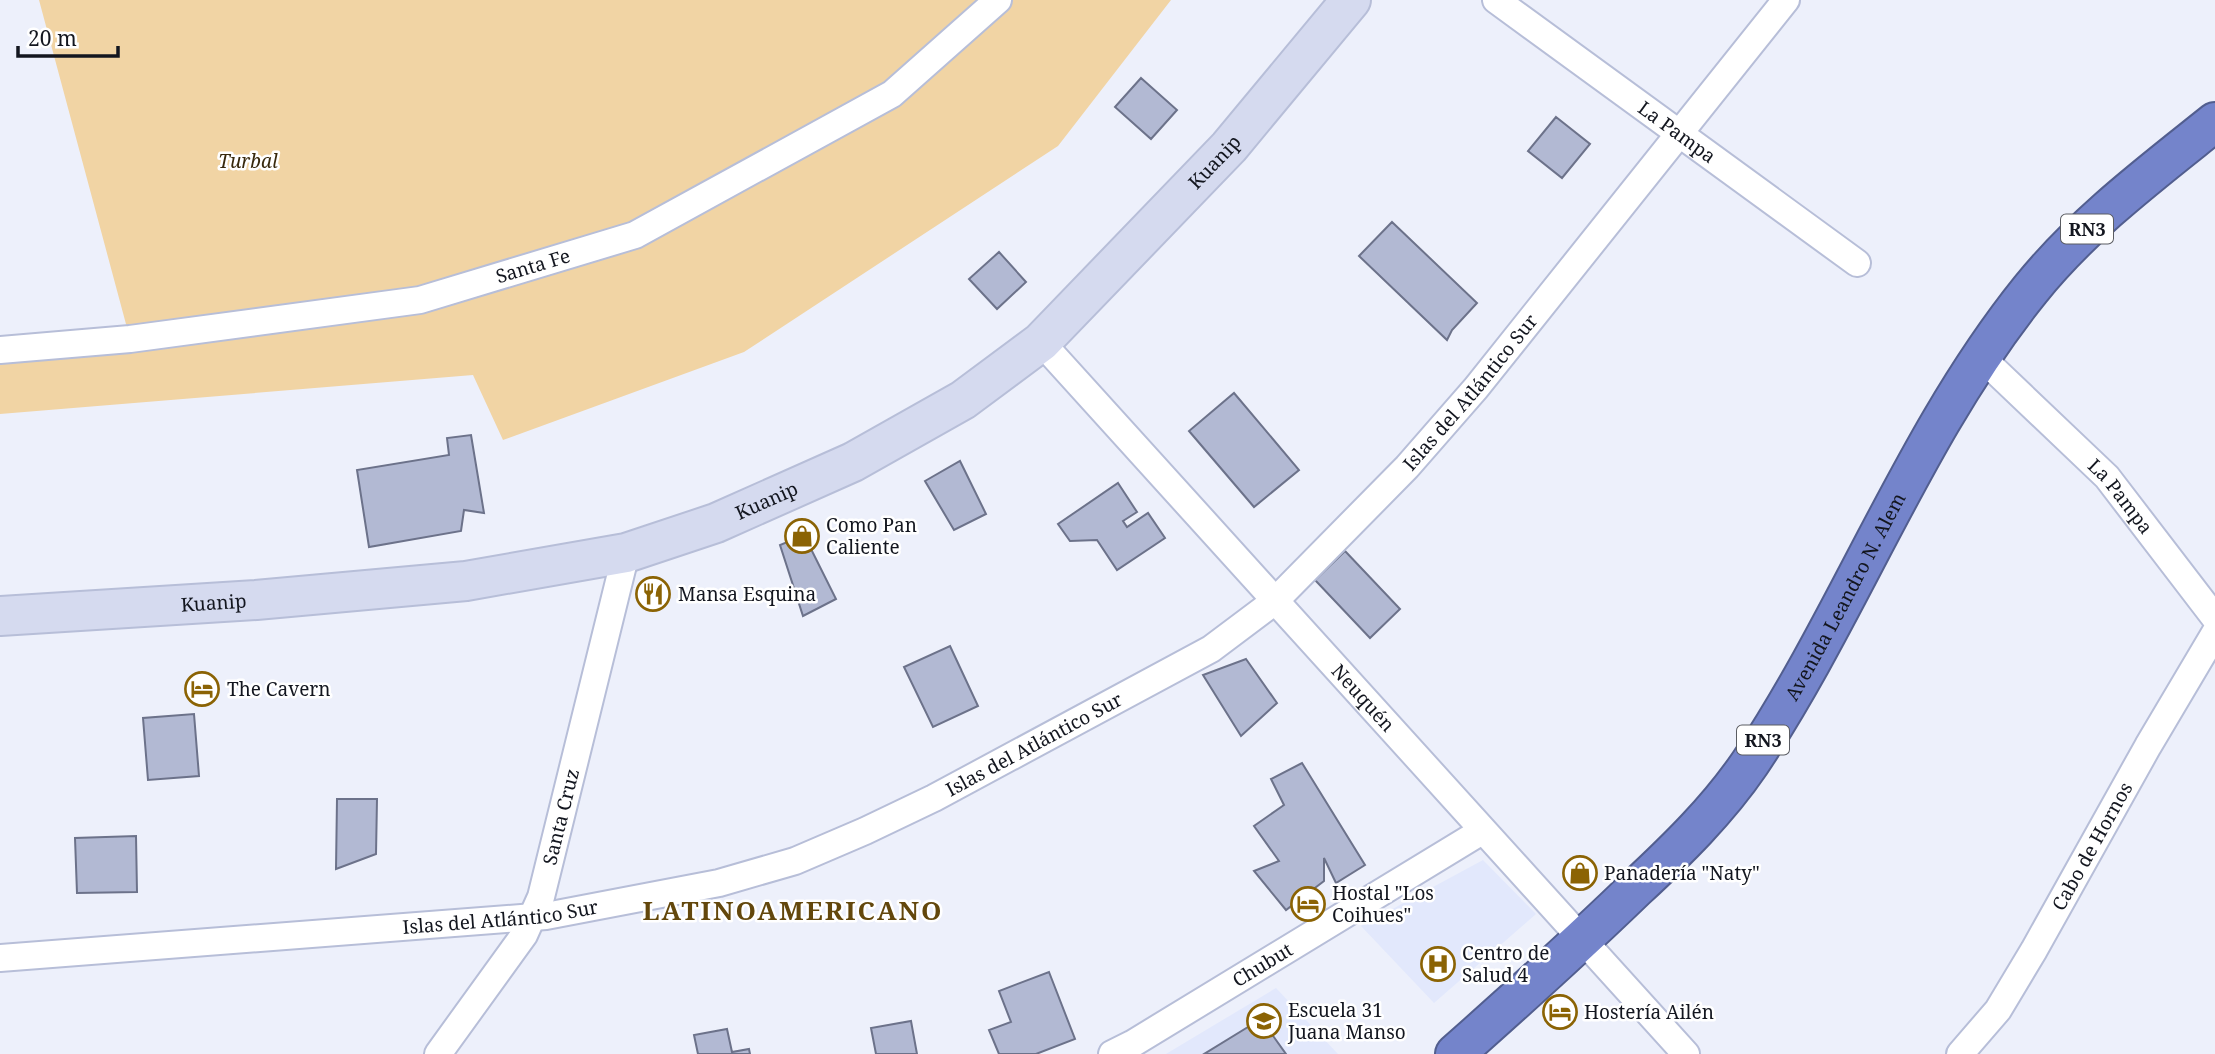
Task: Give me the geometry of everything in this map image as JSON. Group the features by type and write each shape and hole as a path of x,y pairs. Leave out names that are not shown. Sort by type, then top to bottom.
{"highway":[{"name":"Avenida Leandro N. Alem","path":"1455,1054 1584,939 1687,840 1722,799 1749,763 1804,672 1956,393 2029,291 2062,253 2125,195 2215,122"}],"main road":[{"name":"Kuanip","path":"0,616 256,600 466,581 626,553 716,523 853,462 963,400 1041,342 1229,147 1351,0"}],"street":[{"name":"Santa Fe","path":"0,350 130,340 420,300 635,236 892,94 998,0"},
{"name":"La Pampa","path":"1496,0 1857,263"},
{"name":"Islas del Atlántico Sur","path":"0,958 546,916 719,883 795,861 934,798 1211,649 1275,601 1407,467 1476,388 1786,0"},
{"name":"Neuquén","path":"1041,342 1686,1054"},
{"name":"La Pampa","path":"1982,358 2106,477 2215,618"},
{"name":"Santa Cruz","path":"438,1054 524,935 541,897 626,553"},
{"name":"Cabo de Hornos","path":"1961,1054 1998,1010 2215,633"},
{"name":"Chubut","path":"1112,1054 1482,831"}],"shaded area":[{"name":"Centro de Salud 4","path":"1483,860 1536,914 1434,1003 1361,926"},
{"name":"Escuela 31 Juana Manso","path":"1276,988 1338,1054 1166,1054"}],"green space":[{"name":"Turbal","path":"39,0 1171,0 1058,146 744,352 503,440 473,375 0,414 0,356 130,339"}],"building":[{"path":"1141,78 1177,110 1151,139 1115,107"},
{"path":"1556,117 1590,144 1562,178 1528,151"},
{"path":"1392,222 1477,303 1452,330 1447,340 1359,256"},
{"path":"999,252 1026,282 997,309 969,279"},
{"path":"1234,393 1299,470 1254,507 1189,431"},
{"path":"471,435 484,513 464,510 461,531 369,547 357,470 449,455 447,438"},
{"path":"960,461 986,514 954,530 925,481"},
{"path":"1118,483 1137,512 1123,521 1127,527 1148,513 1165,538 1117,570 1097,540 1070,541 1058,524"},
{"path":"804,535 836,599 803,616 780,545"},
{"path":"1345,551 1400,609 1370,638 1315,580"},
{"path":"950,646 978,706 933,727 904,667"},
{"path":"1246,659 1277,703 1241,736 1203,675"},
{"path":"194,714 199,776 148,780 143,718"},
{"path":"1302,763 1365,865 1336,883 1324,858 1324,881 1286,910 1254,871 1279,861 1254,826 1284,805 1271,779"},
{"path":"337,799 377,799 376,854 336,869"},
{"path":"136,836 137,892 77,893 75,838"},
{"path":"1049,972 1075,1039 1036,1054 999,1054 989,1030 1011,1022 999,991"},
{"path":"1261,1019 1286,1054 1204,1054"},
{"path":"911,1021 917,1054 876,1054 871,1028"},
{"path":"727,1029 732,1052 749,1049 750,1054 698,1054 694,1035"}],"place":[{"name":"Como Pan Caliente","path":"802,536"},
{"name":"Mansa Esquina","path":"653,594"},
{"name":"The Cavern","path":"202,689"},
{"name":"Panadería \"Naty\"","path":"1580,873"},
{"name":"Hostal \"Los Coihues\"","path":"1308,904"},
{"name":"Centro de Salud 4","path":"1438,964"},
{"name":"Hostería Ailén","path":"1560,1012"},
{"name":"Escuela 31 Juana Manso","path":"1264,1021"}],"district":[{"name":"LATINOAMERICANO","path":"793,910"}]}
